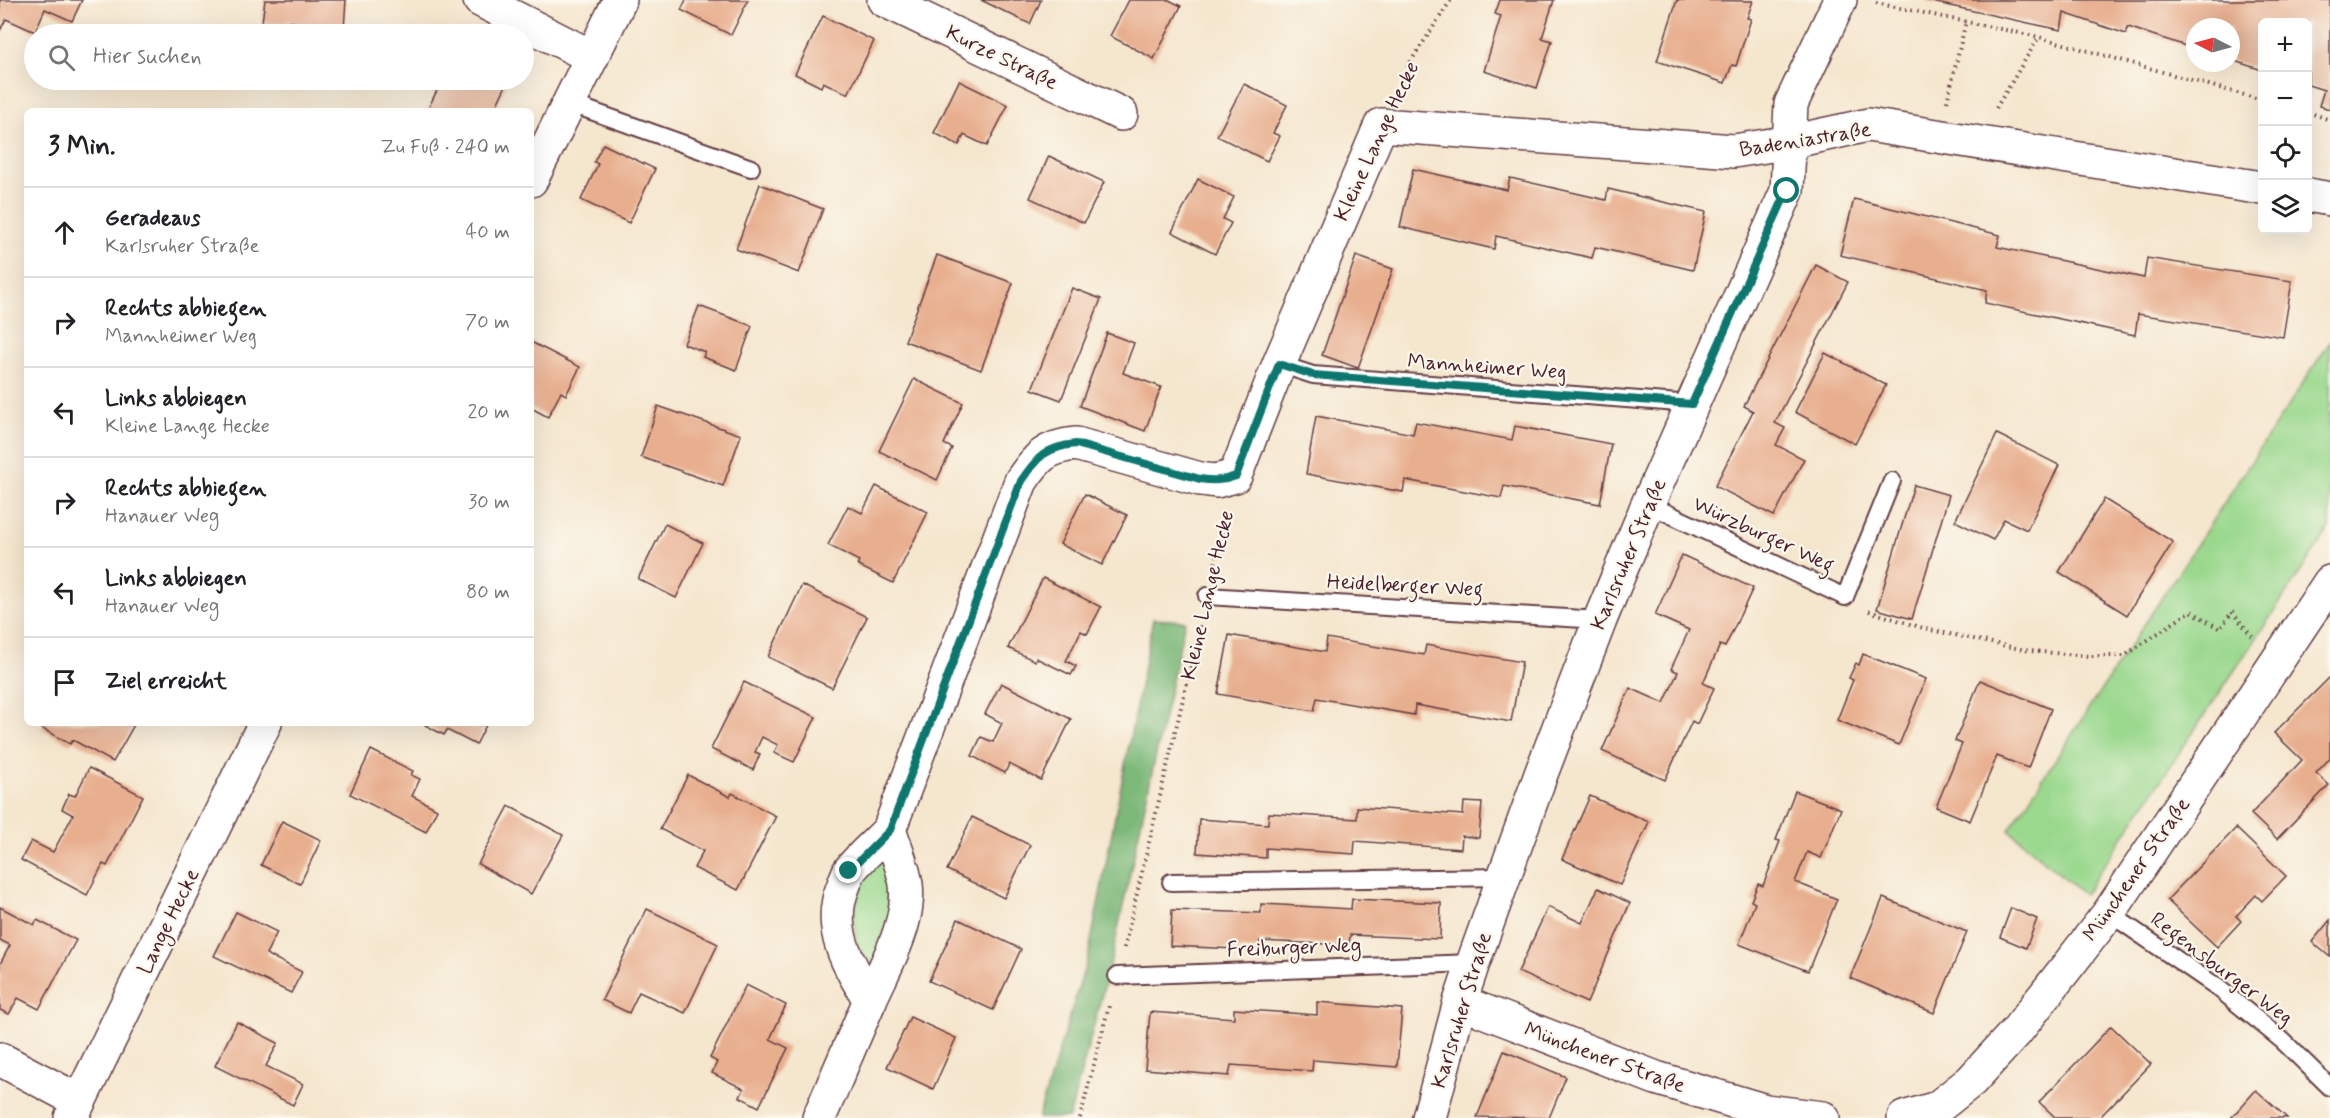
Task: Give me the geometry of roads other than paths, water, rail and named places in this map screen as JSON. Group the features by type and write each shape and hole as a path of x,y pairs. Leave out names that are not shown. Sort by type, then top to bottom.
{"street":[{"path":"480,0 527,24"},
{"path":"534,174 620,0"},
{"name":"Kurze Straße","path":"884,0 1121,114"},
{"name":"Karlsruher Straße","path":"1429,1118 1460,1002 1473,963 1541,774 1600,620 1648,504 1787,191 1791,104 1840,0"},
{"path":"534,27 592,57"},
{"name":"Badeniastraße","path":"1380,125 1734,152 1868,124 2258,187"},
{"name":"Kleine Lange Hecke","path":"890,830 1021,481 1031,465 1046,451 1076,444 1200,479 1215,481 1236,476 1279,364 1380,125"},
{"path":"2312,196 2330,199"},
{"name":"Münchener Straße","path":"1905,1118 1937,1108 1971,1081 2016,1032 2109,913 2330,582"},
{"name":"Lange Hecke","path":"75,1109 264,726"},
{"path":"819,1118 898,936 905,911 906,885 890,830 849,871 839,896 836,922 849,965 870,1000"},
{"name":"Münchener Straße","path":"1460,1002 1656,1078 1766,1111 1823,1118"},
{"path":"0,1059 75,1109"}],"lane":[{"path":"569,103 751,168"},
{"name":"Mannheimer Weg","path":"1279,364 1313,375 1692,404"},
{"name":"Würzburger Weg","path":"1648,504 1845,597 1892,481"},
{"name":"Heidelberger Weg","path":"1207,596 1600,620"},
{"path":"1172,882 1505,877"},
{"name":"Regensburger Weg","path":"2109,913 2217,987 2283,1041 2330,1087"},
{"name":"Freiburger Weg","path":"1117,976 1473,963"}]}
